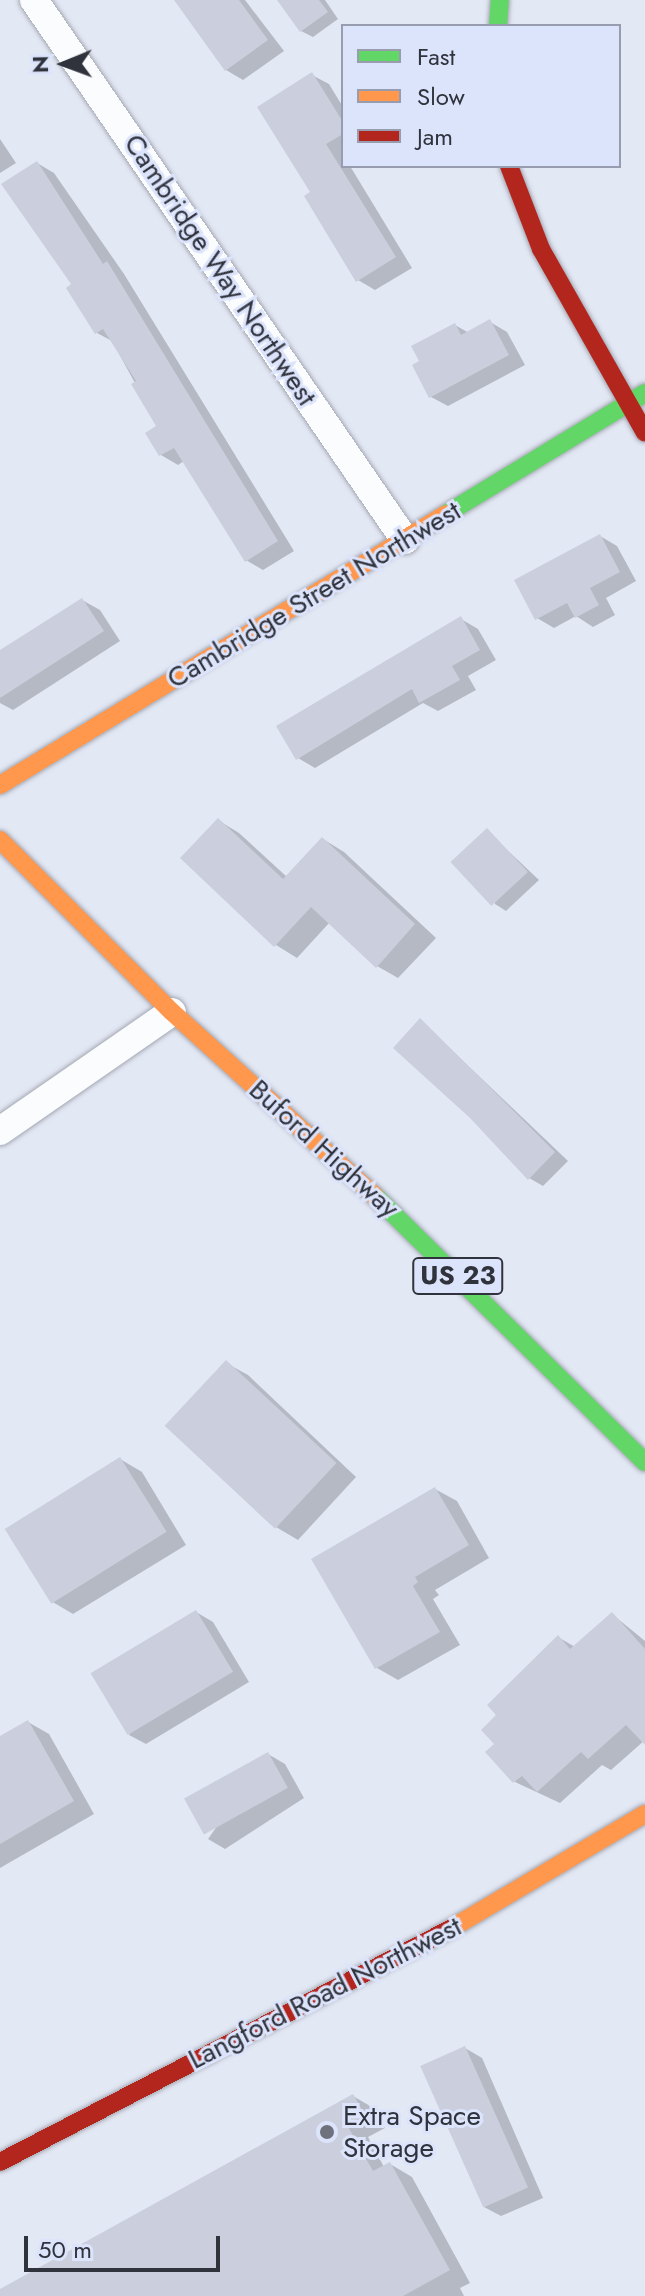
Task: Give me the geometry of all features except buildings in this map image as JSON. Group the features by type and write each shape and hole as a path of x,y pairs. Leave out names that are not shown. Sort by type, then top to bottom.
{"street":[{"name":"Cambridge Way Northwest","path":"34,0 405,540"},
{"path":"498,24 500,0"},
{"path":"510,168 541,249 645,433"},
{"name":"Cambridge Street Northwest","path":"0,785 645,393"},
{"name":"Buford Highway","path":"0,840 172,1012 423,1239 574,1396 645,1462"},
{"path":"0,1131 172,1012"},
{"name":"Langford Road Northwest","path":"0,2162 496,1905 645,1814"}],"traffic: fast":[{"path":"498,24 500,0"},
{"path":"446,514 645,393"},
{"path":"375,1196 645,1462"}],"traffic: slow":[{"path":"0,785 446,514"},
{"path":"0,840 172,1012 375,1196"},
{"path":"452,1928 645,1814"}],"traffic: jam":[{"path":"510,168 541,249 645,433"},
{"path":"0,2162 452,1928"}],"place":[{"name":"Extra Space Storage","path":"327,2132"}]}
